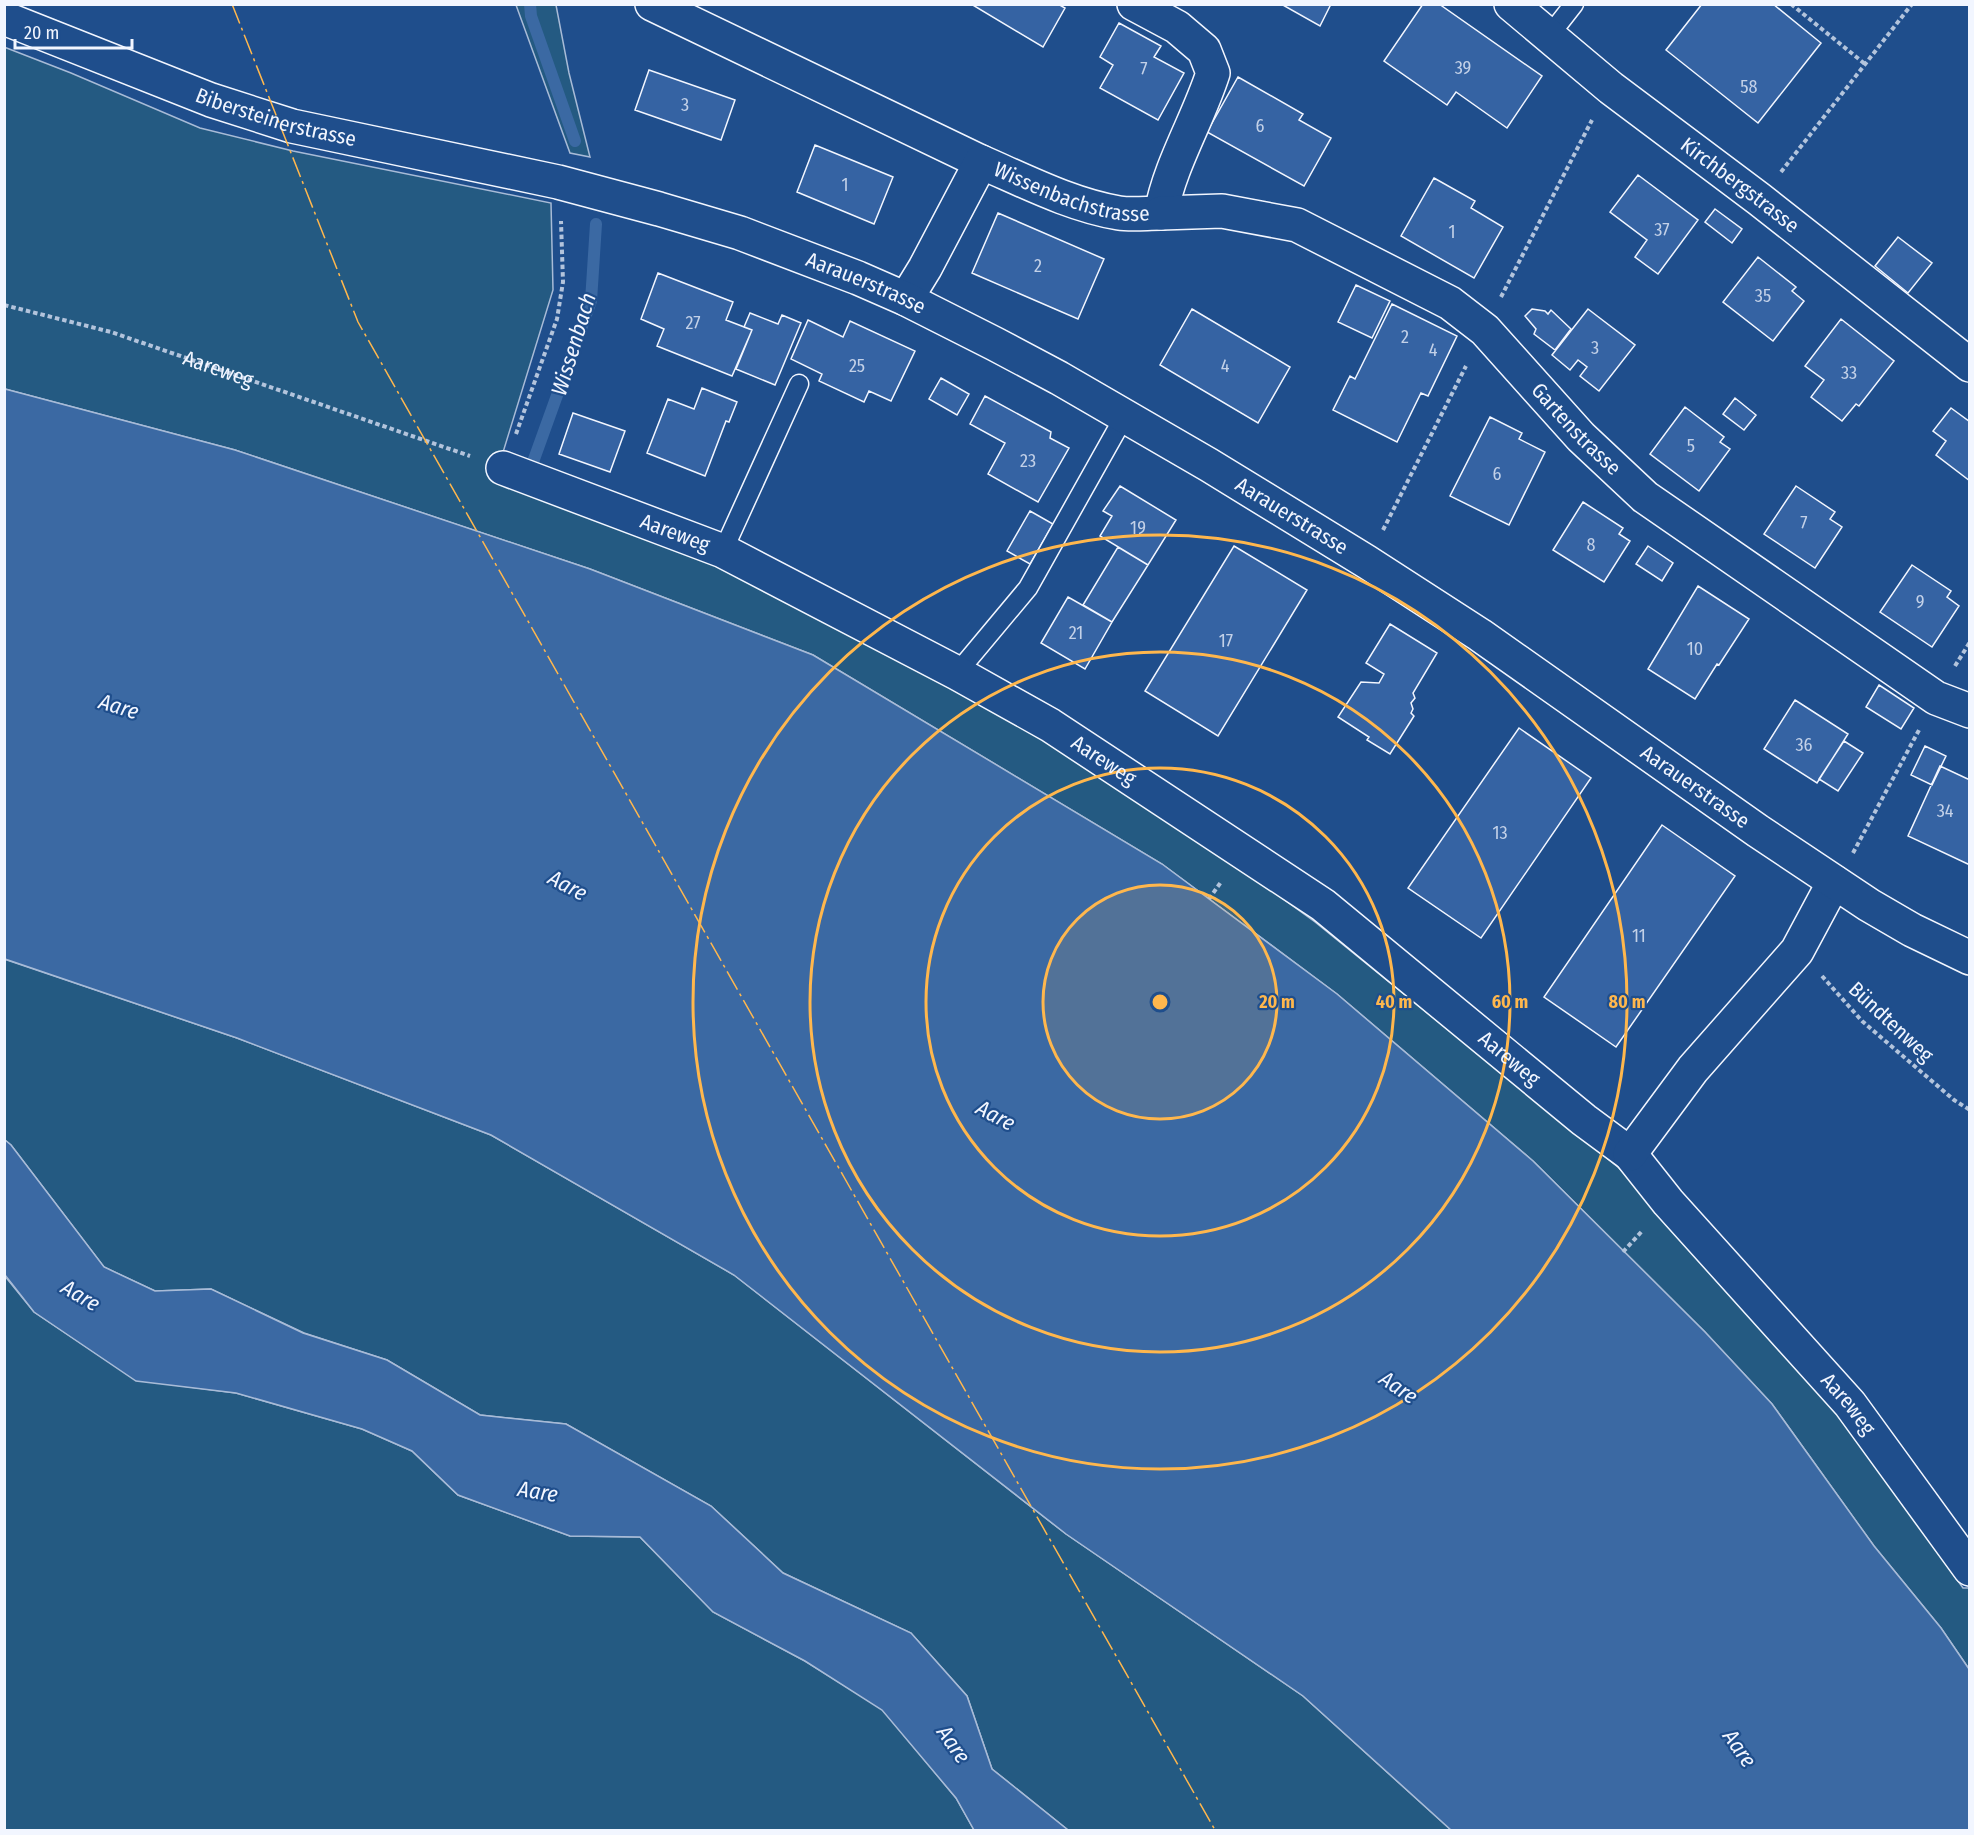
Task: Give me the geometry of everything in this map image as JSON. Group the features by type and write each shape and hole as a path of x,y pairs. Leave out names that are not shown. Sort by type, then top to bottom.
{"street":[{"name":"Wissenbachstrasse","path":"652,4 981,162 1077,201 1120,213 1161,213 1165,187 1205,98 1213,73 1204,50 1177,27 1134,4"},
{"name":"Kirchbergstrasse","path":"1511,4 1611,88 1759,199 1970,365"},
{"name":"Bibersteinerstrasse","path":"4,18 211,100 292,126 562,184"},
{"name":"Wissenbachstrasse","path":"906,299 981,162"},
{"name":"Aarauerstrasse","path":"562,184 740,233 858,278 906,299 995,344 1209,465 1480,635 1834,882 1895,920 1970,958"},
{"name":"Gartenstrasse","path":"1161,213 1222,211 1297,225 1450,303 1485,330 1581,437 1645,497 1936,698 1970,711"},
{"name":"Aareweg","path":"503,468 723,551 957,673 1050,725 1323,906 1584,1120 1630,1154 1668,1202 1850,1404 1970,1569"},
{"path":"1630,1154 1693,1069 1797,951 1834,882"}],"lane":[{"path":"1549,36 1574,4"},
{"path":"723,551 799,384"},
{"path":"957,673 1028,588 1124,417"}],"path":[{"path":"1791,4 1866,65"},
{"path":"1759,199 1912,4"},
{"path":"503,468 557,319 562,282 562,184"},
{"name":"Aareweg","path":"4,305 111,332 503,468"},
{"path":"1860,861 1852,856 1936,698 1970,642"},
{"name":"Bündtenweg","path":"1797,951 1862,1021 1954,1100 1970,1110"}],"shaded area":[{"path":"516,5 556,5 569,73 590,157 570,153"},
{"path":"4,47 200,128 293,151 551,203 553,290 496,475 729,568 941,677 1172,818 1315,922 1619,1168 1725,1281 1844,1422 1963,1588 1969,1588 1969,1669 1941,1628 1874,1546 1772,1404 1705,1332 1533,1161 1337,994 1162,864 813,655 590,569 235,450 5,389"},
{"path":"4,959 237,1038 491,1135 734,1275 1066,1534 1303,1696 1451,1830 1068,1830 992,1769 967,1696 911,1633 783,1573 711,1506 566,1424 480,1415 387,1360 304,1333 211,1289 155,1291 104,1267 5,1140"},
{"path":"4,1275 34,1312 136,1380 236,1393 362,1429 412,1451 458,1495 570,1536 640,1537 713,1612 805,1661 882,1709 956,1798 974,1830 5,1830"}],"water":[{"name":"Aare","path":"5,389 235,450 590,569 813,655 1162,864 1337,994 1533,1161 1705,1332 1772,1404 1874,1546 1941,1628 1969,1669 1969,1830 1451,1830 1303,1696 1066,1534 734,1275 491,1135 237,1038 5,959"},
{"name":"Aare","path":"5,1140 104,1267 155,1291 211,1289 303,1333 387,1360 480,1415 566,1424 711,1506 783,1573 911,1633 967,1696 992,1769 1068,1830 974,1830 956,1798 882,1710 805,1661 713,1612 640,1537 570,1536 458,1495 412,1451 362,1429 236,1393 136,1381 34,1312 5,1275"}],"building":[{"path":"971,4 1058,4 1065,8 1043,47"},
{"path":"1281,4 1331,4 1320,26"},
{"path":"1423,4 1439,4 1542,76 1507,128 1456,92 1447,105 1384,61"},
{"path":"1702,4 1773,4 1821,43 1758,123 1666,50"},
{"path":"1119,23 1161,46 1154,57 1184,73 1158,120 1100,88 1113,65 1100,57"},
{"path":"649,70 735,100 721,140 635,110"},
{"path":"1238,77 1303,114 1299,120 1331,138 1304,186 1207,132"},
{"path":"815,145 893,177 874,224 797,192"},
{"path":"1638,175 1698,220 1658,274 1635,257 1647,240 1610,212"},
{"path":"1434,178 1475,201 1471,208 1503,227 1474,278 1401,236"},
{"path":"1715,209 1742,229 1732,243 1705,222"},
{"path":"998,213 1104,259 1078,319 972,273"},
{"path":"1898,237 1932,263 1908,293 1875,266"},
{"path":"1758,257 1796,287 1792,291 1804,301 1773,341 1723,302"},
{"path":"658,273 733,302 726,320 752,330 732,376 657,346 664,329 641,319"},
{"path":"1356,285 1390,301 1372,338 1338,322"},
{"path":"1392,304 1457,336 1428,396 1421,393 1397,442 1333,410 1350,376 1355,379"},
{"path":"1192,309 1290,367 1258,423 1160,365"},
{"path":"1532,309 1545,311 1548,314 1551,310 1571,329 1555,350 1534,334 1536,329 1525,316"},
{"path":"1588,309 1635,345 1599,391 1580,376 1587,367 1578,360 1570,370 1552,355"},
{"path":"750,313 778,324 782,315 801,323 775,385 736,369 752,330 744,327"},
{"path":"1841,319 1894,361 1859,406 1856,404 1842,421 1811,397 1824,380 1805,366"},
{"path":"808,320 843,337 850,321 915,351 891,401 869,391 864,402 819,381 822,374 791,359"},
{"path":"941,378 969,394 957,415 929,399"},
{"path":"702,388 737,402 729,422 726,421 705,476 647,453 668,399 694,409"},
{"path":"985,396 1051,432 1050,438 1069,448 1038,502 988,474 1005,443 970,424"},
{"path":"1735,398 1756,415 1744,430 1723,414"},
{"path":"1685,407 1724,437 1720,442 1730,449 1699,491 1650,454"},
{"path":"1951,408 1970,422 1970,481 1936,455 1946,441 1933,431"},
{"path":"573,413 625,431 610,472 559,454"},
{"path":"1490,417 1522,433 1519,439 1545,452 1509,525 1450,496"},
{"path":"1120,486 1176,520 1148,565 1100,536 1112,516 1103,511"},
{"path":"1796,486 1835,512 1830,519 1842,527 1815,568 1764,534"},
{"path":"1583,502 1623,528 1619,534 1630,541 1604,582 1553,550"},
{"path":"1030,511 1053,524 1030,564 1007,551"},
{"path":"1234,546 1307,590 1218,736 1145,691"},
{"path":"1648,546 1673,563 1662,581 1636,564"},
{"path":"1118,547 1148,565 1112,622 1083,605"},
{"path":"1912,565 1951,591 1947,597 1959,606 1932,647 1880,612"},
{"path":"1698,586 1749,619 1695,699 1648,669"},
{"path":"1068,597 1112,622 1085,669 1041,643"},
{"path":"1390,624 1437,653 1413,693 1415,698 1411,703 1413,709 1411,713 1414,716 1390,754 1367,740 1369,737 1338,717 1361,682 1379,683 1384,674 1366,663"},
{"path":"1879,685 1914,708 1901,729 1866,707"},
{"path":"1795,700 1848,734 1817,783 1764,749"},
{"path":"1519,728 1591,778 1481,938 1408,888"},
{"path":"1844,741 1863,753 1838,791 1819,779"},
{"path":"1925,746 1946,756 1932,785 1911,775"},
{"path":"1940,766 1970,780 1970,865 1908,836"},
{"path":"1662,825 1735,876 1616,1047 1544,997"}],"waterway":[{"name":"Wissenbach","path":"530,4 531,16 575,141"},
{"name":"Wissenbach","path":"533,462 591,301 596,224"}],"power":[{"path":"232,4 358,322 1215,1830"}]}
